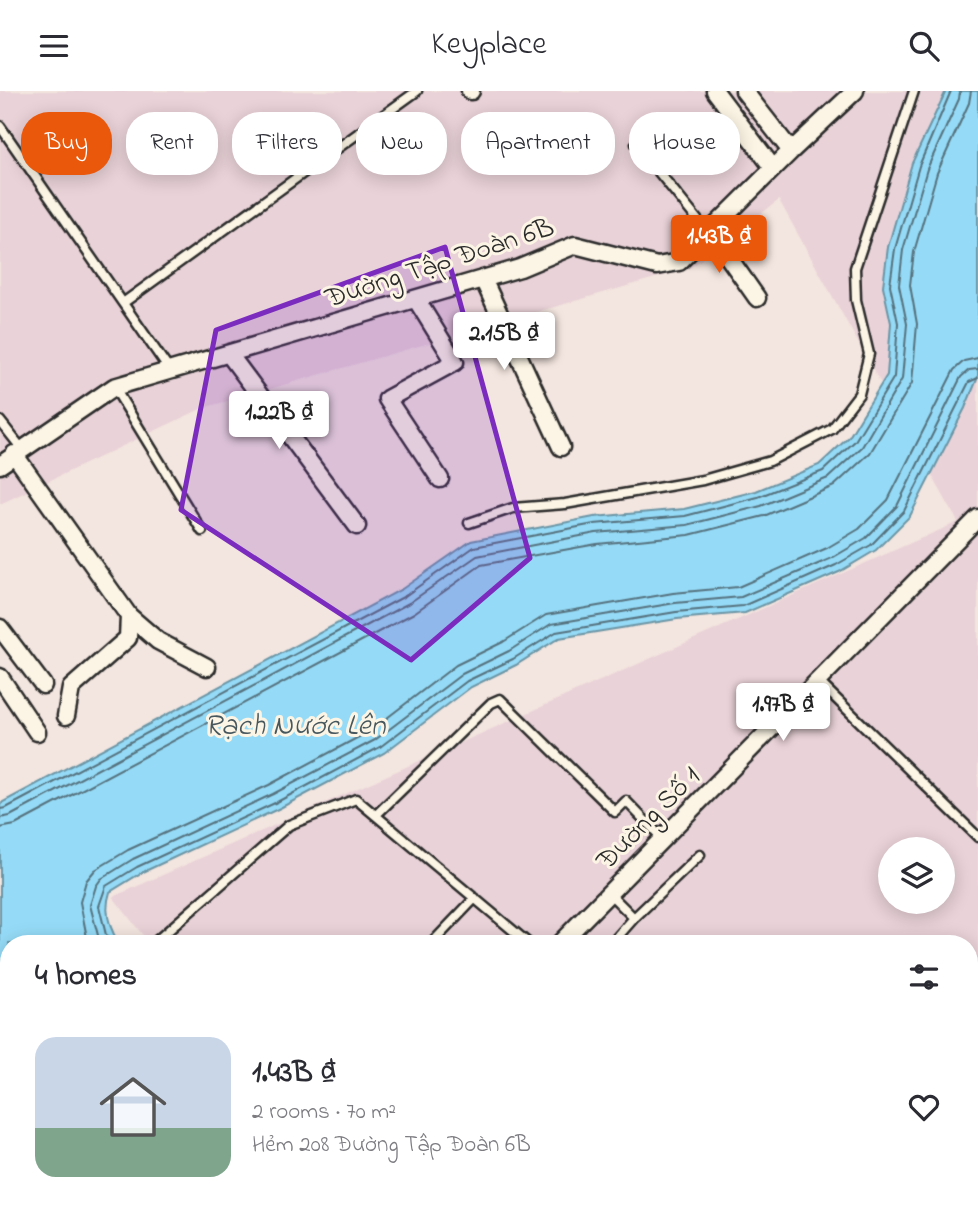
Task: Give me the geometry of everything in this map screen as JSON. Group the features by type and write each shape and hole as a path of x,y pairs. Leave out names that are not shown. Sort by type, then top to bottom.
{"street":[{"path":"715,91 773,168"},
{"path":"744,91 791,151"},
{"name":"Đường Tập Đoàn 6B","path":"0,465 114,387 520,268 575,244 657,266 679,262 855,91"},
{"path":"709,232 757,298"},
{"path":"483,279 561,447"},
{"path":"416,299 455,362 387,399 440,479"},
{"path":"229,354 358,526"},
{"path":"18,451 129,616 158,641 207,667"},
{"name":"Đường Số 1","path":"569,935 978,518"},
{"path":"66,716 71,688 128,638 129,616"},
{"path":"0,628 43,685"},
{"path":"0,677 37,732"}],"lane":[{"path":"123,303 417,91"},
{"path":"469,523 513,508 565,504 703,480 770,461 832,429 859,394 869,354 856,300 855,268 914,91"},
{"path":"0,126 170,371"},
{"path":"662,175 709,232"},
{"path":"114,387 202,531"},
{"path":"0,421 18,451"},
{"path":"818,681 978,837"},
{"path":"376,815 491,703 500,699 615,812 626,801 663,839"},
{"path":"164,935 289,825 356,799 519,935"},
{"path":"619,935 701,855"},
{"path":"609,893 634,918"},
{"path":"440,935 475,898"}],"highlighted area":[{"path":"445,247 530,558 411,660 181,510 216,330"}],"shaded area":[{"path":"0,91 978,91 978,935 143,935 113,897 958,522 779,200 690,268 203,408 0,504"}],"water":[{"name":"Rạch Nước Lên","path":"946,91 978,91 978,377 910,516 876,550 839,572 745,613 677,619 559,638 516,665 471,687 384,753 280,808 141,873 110,892 108,919 115,935 0,935 0,805 3,802 402,589 471,541 594,517 684,509 756,491 819,465 849,437 887,375 891,323 883,286 888,247 912,163"}]}
